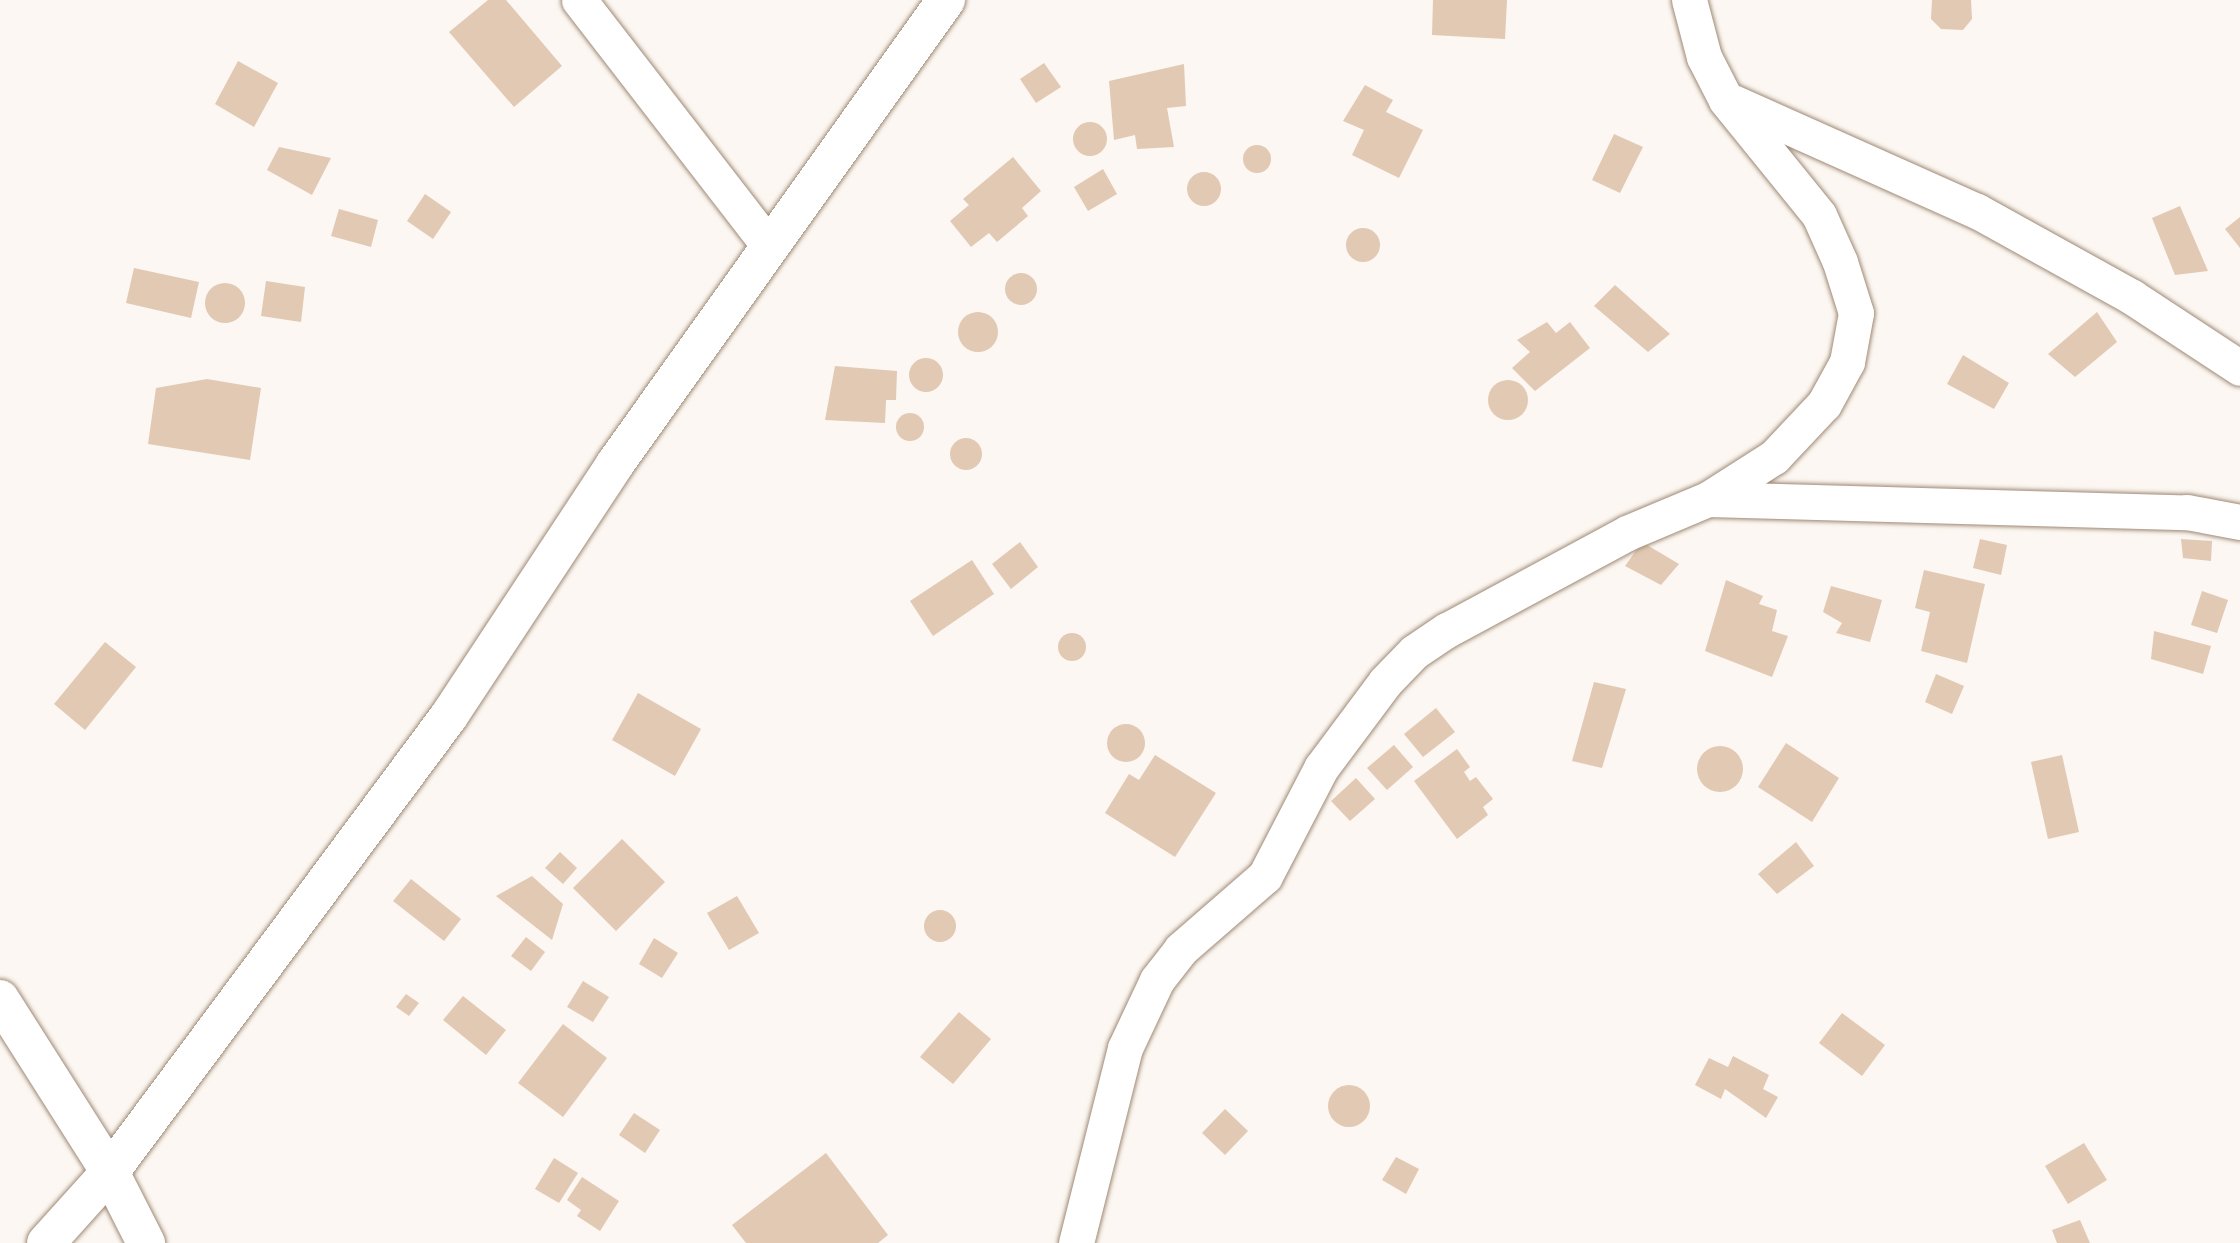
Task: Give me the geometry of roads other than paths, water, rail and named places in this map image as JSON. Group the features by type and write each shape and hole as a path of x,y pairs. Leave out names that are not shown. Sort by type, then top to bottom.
{"street":[{"path":"579,0 770,247"},
{"path":"46,1243 110,1172 449,716 615,464 946,0"},
{"path":"1076,1243 1125,1048 1157,979 1181,950 1265,876 1321,768 1385,682 1414,652 1447,630 1627,533 1708,499 1774,457 1824,404 1847,362 1856,313 1819,215 1726,100 1704,57 1689,0"},
{"path":"1726,100 1977,211 2132,297 2240,368"},
{"path":"1708,499 2187,512 2240,522"},
{"path":"0,999 110,1172 146,1243"}]}
